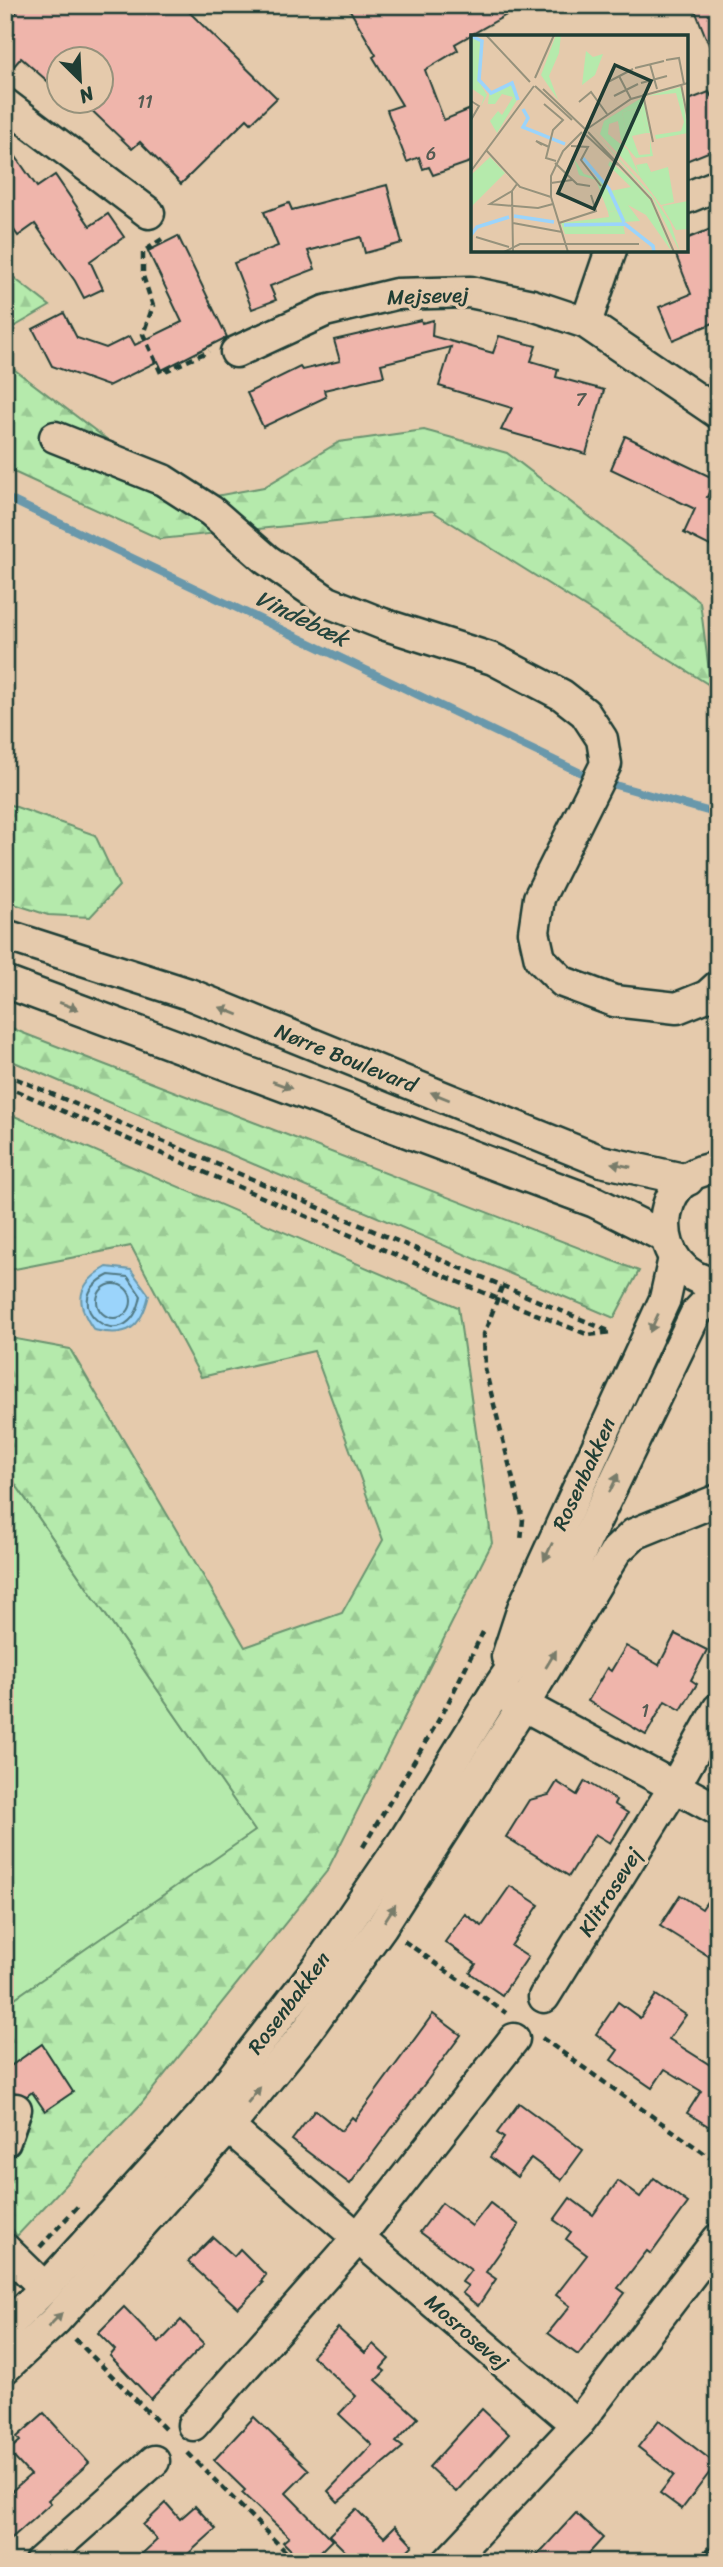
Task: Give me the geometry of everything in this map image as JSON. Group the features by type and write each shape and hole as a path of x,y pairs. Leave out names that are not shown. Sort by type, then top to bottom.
{"street":[{"path":"5,104 149,213"},
{"path":"688,197 718,185"},
{"path":"586,323 610,252"},
{"name":"Mejsevej","path":"236,352 324,311 396,294 470,292 532,305 586,323 718,413"},
{"path":"55,437 163,480 211,511 267,560 328,602 383,624 493,659 562,695 584,713 603,739 606,764 539,898 534,932 540,959 563,982 614,1001 677,1007 707,996 718,986"},
{"name":"Nørre Boulevard","path":"5,934 189,995 600,1161 709,1169"},
{"path":"5,982 595,1202 670,1248 695,1278 718,1284"},
{"name":"Rosenbakken","path":"496,1691 523,1608 665,1299 670,1248 664,1220 668,1205 676,1191 709,1169"},
{"name":"Rosenbakken","path":"5,2328 217,2119 405,1839 496,1691 555,1605 696,1313 718,1290"},
{"path":"5,2368 56,2320 217,2119 306,2032 382,1926 523,1706 617,1551 634,1534 718,1500"},
{"path":"496,1691 718,1810"},
{"name":"Klitrosevej","path":"544,1997 675,1786 718,1709"},
{"path":"193,2425 358,2238 521,2030"},
{"path":"5,2141 16,2109"},
{"name":"Mosrosevej","path":"217,2119 577,2425"},
{"path":"448,2562 577,2425 718,2239"},
{"path":"14,2257 45,2288"},
{"path":"40,2562 154,2461"}],"path":[{"path":"149,213 162,240 143,252 143,276 153,306 143,334 161,373 230,341 236,352"},
{"path":"5,1074 611,1332 589,1335 498,1299 5,1087"},
{"path":"502,1287 484,1334 485,1369 523,1519 520,1547"},
{"path":"359,1852 444,1711 488,1623"},
{"path":"382,1926 521,2030 718,2163"},
{"path":"14,2257 87,2196"},
{"path":"697,2562 718,2537"}],"green space":[{"path":"5,271 50,306 5,332"},
{"path":"5,361 109,441 123,473 184,502 264,487 339,442 424,430 507,453 700,602 711,686 432,511 160,539 5,468"},
{"path":"5,803 95,835 119,886 90,917 48,915 5,901"},
{"path":"5,1025 639,1271 614,1318 5,1058"},
{"path":"5,1112 458,1307 492,1543 327,1871 141,2104 17,2236 5,2219 5,2005 255,1831 5,1469 5,1337 70,1349 245,1647 342,1613 383,1540 314,1351 201,1377 131,1246 5,1271"},
{"path":"5,1469 256,1832 5,2005"}],"water":[{"path":"107,1267 131,1270 149,1295 137,1323 116,1333 94,1330 81,1302 84,1287"}],"building":[{"path":"23,5 182,5 277,98 251,123 247,119 181,184 140,142 132,149 98,116 116,116 116,46 46,46 46,80 21,58 5,76 5,24"},
{"path":"347,5 524,5 455,44 458,50 425,70 444,120 471,109 471,162 433,175 429,167 423,169 419,157 407,162 387,110 402,105 373,57 376,55"},
{"path":"693,5 718,5 718,65 717,65"},
{"path":"709,92 711,96 718,93 718,148 688,160 688,100"},
{"path":"5,141 37,187 55,175 90,226 108,214 124,237 90,261 103,289 84,298 35,224 18,236 5,217"},
{"path":"387,185 402,243 365,253 361,237 308,251 315,269 270,286 276,300 252,309 234,263 278,246 264,212 289,203 292,210"},
{"path":"718,226 718,321 673,340 659,307 691,294 675,252 688,252 688,238"},
{"path":"178,236 227,337 162,370 158,361 108,386 52,366 33,329 64,313 77,338 106,348 130,336 135,345 182,322 148,251"},
{"path":"421,320 422,323 433,320 432,336 493,353 499,336 536,346 531,361 558,369 556,377 604,390 586,454 501,430 512,408 439,386 451,347 381,364 384,376 324,390 326,397 263,427 247,393 300,367 302,370 340,361 334,340"},
{"path":"625,436 715,479 707,497 718,498 718,550 684,533 695,509 611,469"},
{"path":"675,1634 707,1650 691,1680 697,1684 681,1710 665,1701 646,1735 588,1701 607,1668 611,1671 626,1646 659,1665"},
{"path":"585,1781 616,1800 614,1804 628,1813 610,1843 595,1834 569,1876 506,1837 529,1800 549,1795 557,1782 577,1795"},
{"path":"718,1885 718,1945 710,1957 660,1926 680,1895 702,1909"},
{"path":"510,1886 539,1905 511,1946 528,1957 502,1995 470,1973 476,1964 445,1942 465,1914 482,1926"},
{"path":"656,1995 686,2015 669,2039 715,2068 718,2063 718,2132 687,2113 701,2091 665,2069 652,2088 611,2060 618,2050 596,2034 618,2002 640,2018"},
{"path":"433,2014 461,2035 350,2184 292,2140 315,2110 341,2131 352,2117 355,2120"},
{"path":"42,2044 73,2092 45,2111 32,2092 27,2096 13,2092 5,2095 5,2070"},
{"path":"519,2103 583,2150 561,2180 531,2158 517,2177 490,2157 504,2138 497,2133"},
{"path":"654,2178 688,2203 651,2254 647,2251 618,2288 625,2293 578,2355 548,2333 570,2306 556,2295 587,2255 566,2239 571,2232 554,2220 570,2198 593,2215 618,2181 640,2197"},
{"path":"442,2203 472,2226 490,2203 519,2225 486,2272 496,2279 478,2306 462,2293 468,2286 462,2282 471,2270 420,2232"},
{"path":"213,2237 234,2256 240,2249 266,2275 261,2281 263,2283 238,2308 188,2262"},
{"path":"124,2307 159,2343 181,2320 204,2344 151,2399 110,2356 115,2350 98,2333"},
{"path":"338,2328 365,2353 373,2344 389,2359 381,2368 385,2371 376,2380 418,2418 396,2442 403,2447 338,2502 328,2491 372,2445 339,2414 356,2396 312,2356"},
{"path":"482,2409 509,2434 456,2492 429,2467"},
{"path":"44,2413 89,2463 48,2500 51,2503 5,2544 5,2497 30,2475 8,2451 20,2441 17,2437"},
{"path":"254,2417 309,2470 286,2493 332,2540 310,2562 303,2562 283,2542 289,2537 242,2493 245,2490 214,2460"},
{"path":"659,2420 716,2464 682,2509 660,2493 674,2475 638,2447"},
{"path":"166,2503 180,2519 195,2506 216,2529 179,2562 133,2562 157,2540 143,2525"},
{"path":"356,2509 384,2537 395,2526 413,2545 396,2562 356,2562 329,2535"},
{"path":"576,2513 603,2538 581,2562 531,2562"}],"waterway":[{"name":"Vindebæk","path":"5,497 583,774"},
{"name":"Vindebæk","path":"615,785 718,814"}]}
